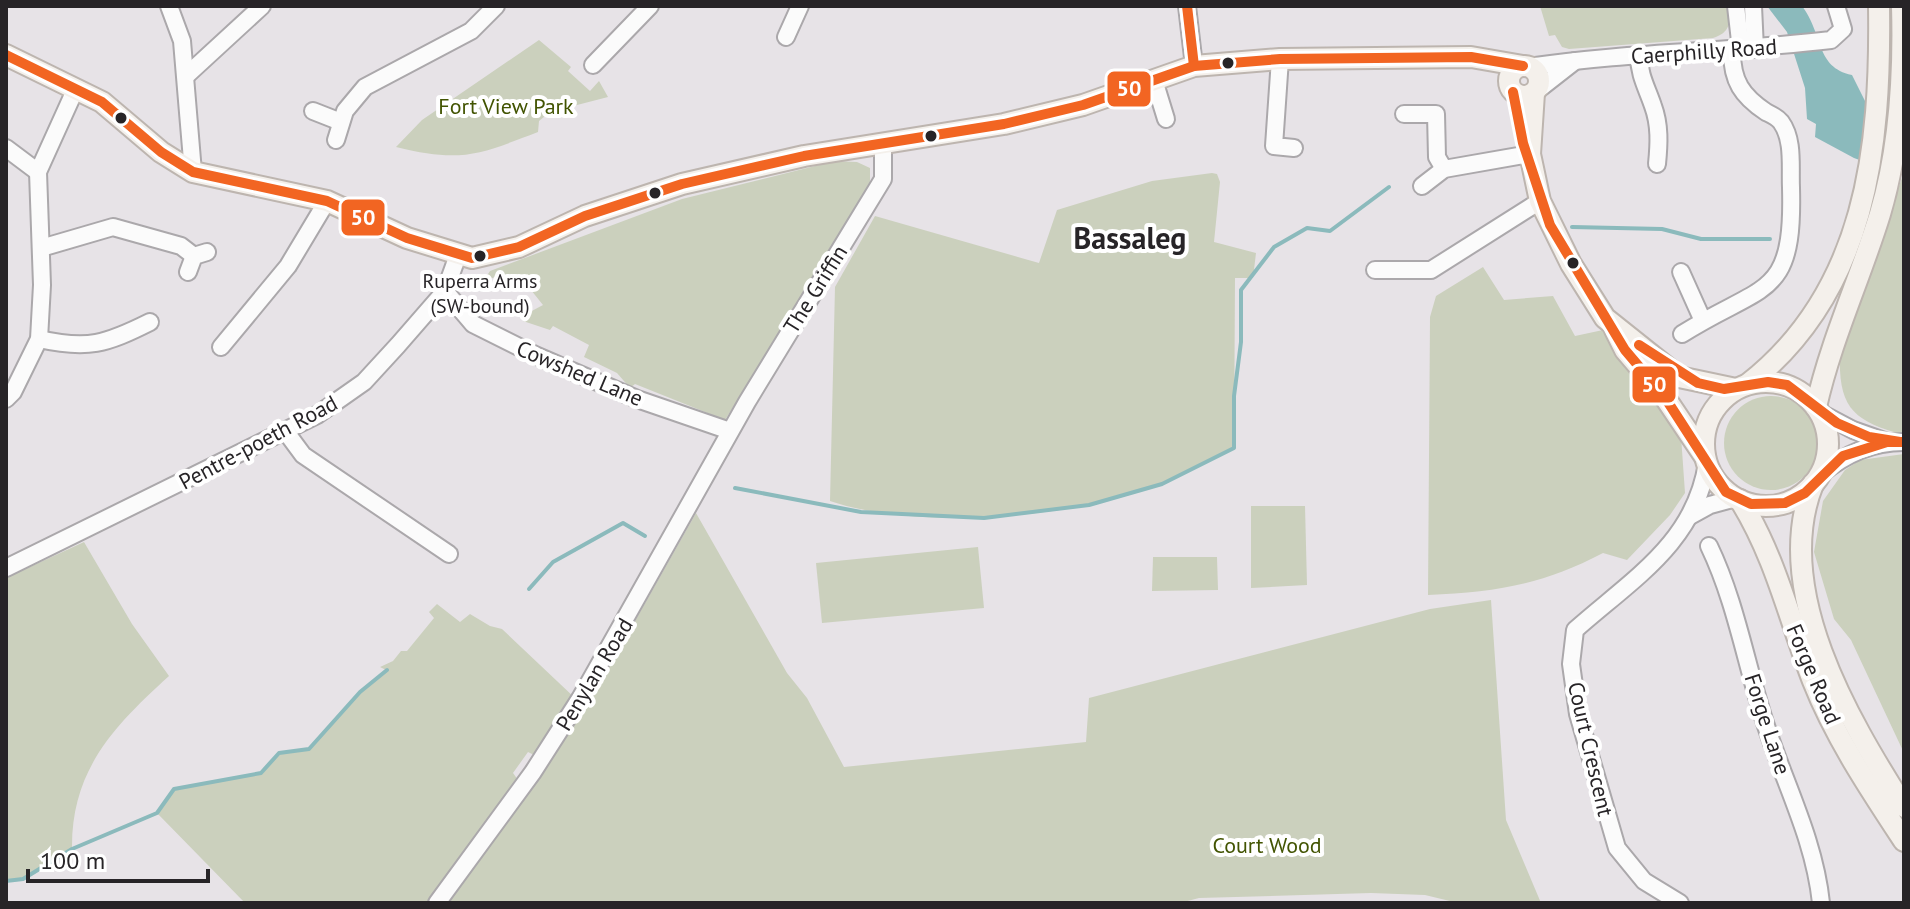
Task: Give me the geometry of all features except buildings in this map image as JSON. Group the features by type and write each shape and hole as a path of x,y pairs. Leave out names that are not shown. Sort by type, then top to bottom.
{"main road":[{"path":"1706,461 1704,445 1709,419 1716,407 1790,348 1810,324 1843,260 1878,176 1881,85 1879,6"},
{"path":"1525,66 1513,71 1540,201 1571,264 1611,323 1625,350 1664,396 1718,484 1738,499 1762,506 1785,503 1817,479 1828,442 1818,409 1830,350 1862,268 1878,176 1901,92 1902,6"},
{"name":"Caerphilly Road","path":"6,55 102,102 161,152 193,172 327,201 407,238 458,255 490,256 585,216 682,184 804,156 1004,124 1083,105 1194,66 1280,59 1487,57 1525,66"},
{"name":"Caerphilly Road","path":"1452,58 1473,63 1518,89"},
{"path":"1611,323 1679,377 1742,387 1786,385 1818,409"},
{"name":"Forge Road","path":"1817,479 1805,505 1800,541 1806,600 1841,696 1904,807"},
{"name":"Forge Road","path":"1738,499 1774,561 1785,605 1814,685 1867,784 1904,841"}],"street":[{"path":"169,6 182,41 187,75 193,172"},
{"path":"187,75 262,6"},
{"path":"336,140 345,111 365,87 471,31 496,6"},
{"path":"593,65 650,6"},
{"path":"786,37 800,6"},
{"path":"1187,6 1194,66"},
{"path":"1736,6 1748,50"},
{"path":"1682,334 1749,298 1780,276 1792,237 1789,135 1779,118 1742,93 1732,67 1748,50 1753,6"},
{"name":"Caerphilly Road","path":"1525,66 1748,50 1831,40 1843,29 1836,6"},
{"path":"1639,56 1641,80 1654,107 1660,138 1657,164"},
{"path":"1280,59 1274,146 1294,148"},
{"path":"1518,89 1576,60"},
{"path":"1154,80 1166,119"},
{"path":"6,399 13,392 39,339 41,248 38,172 76,88"},
{"path":"313,111 341,122"},
{"path":"1404,114 1436,114 1437,157 1444,169"},
{"name":"The Griffin","path":"730,431 883,179 883,144"},
{"path":"6,148 38,172"},
{"path":"1422,186 1444,169 1530,154"},
{"path":"221,347 288,266 327,201"},
{"path":"1375,270 1431,270 1540,201"},
{"path":"41,248 113,227 181,246 197,260"},
{"name":"Pentre-poeth Road","path":"6,568 286,432 364,382 445,291 458,255"},
{"path":"1681,272 1703,321"},
{"name":"Cowshed Lane","path":"445,291 473,324 535,355 637,399 730,431"},
{"path":"39,339 67,345 107,343 150,322"},
{"path":"1818,409 1853,430 1896,442"},
{"name":"Penylan Road","path":"437,903 533,772 581,697 636,605 730,431"},
{"path":"286,432 303,455 449,554"},
{"path":"1817,479 1843,456 1896,442"},
{"name":"Court Crescent","path":"1680,903 1644,881 1617,848 1589,758 1571,664 1575,630 1674,544 1690,516 1704,481 1706,461"},
{"path":"1690,516 1710,505 1738,499"},
{"name":"Forge Lane","path":"1709,546 1725,580 1761,711 1803,821 1821,903"}],"green space":[{"path":"1540,6 1730,6 1730,17 1726,30 1713,38 1569,49 1562,47 1555,35 1549,36"},
{"name":"Fort View Park","path":"539,40 571,67 568,71 590,91 599,81 608,97 550,112 539,121 538,132 484,151 437,155 396,147 422,120"},
{"path":"835,161 857,162 870,168 870,187 725,420 635,384 630,388 617,373 584,357 589,345 553,326 550,330 523,321 528,313 543,305 527,285 499,275 482,283 490,271 682,199"},
{"path":"1217,174 1220,182 1214,242 1256,253 1253,278 1235,278 1234,448 1162,484 1127,496 1043,512 951,518 907,516 830,501 835,287 875,216 1039,263 1057,210 1152,181"},
{"path":"1903,175 1904,435 1872,424 1852,409 1842,387 1840,372 1840,353"},
{"path":"1483,267 1504,300 1553,296 1575,336 1603,330 1681,436 1685,493 1670,515 1627,560 1603,553 1539,580 1475,592 1428,595 1430,317 1436,296"},
{"path":"1771,396 1789,399 1804,410 1815,425 1818,443 1815,461 1804,476 1789,487 1771,490 1753,487 1738,476 1727,461 1724,443 1727,425 1738,410 1753,399"},
{"path":"1904,454 1904,753 1851,640 1834,619 1814,552 1823,501 1845,470 1860,460"},
{"path":"1251,506 1305,506 1307,585 1251,588"},
{"name":"Court Wood","path":"696,513 787,673 807,698 844,767 1086,742 1089,698 1430,609 1491,600 1506,820 1541,903 1458,903 1425,895 1371,893 1199,898 1180,903 448,903 596,690"},
{"path":"84,542 132,624 169,676 114,732 88,773 79,796 72,849 23,879 6,881 6,578"},
{"path":"978,547 984,608 822,623 816,563"},
{"path":"1153,557 1217,557 1218,590 1152,591"},
{"path":"437,604 460,622 470,614 502,629 576,699 536,756 528,752 513,773 518,780 429,903 245,903 157,813 174,789 260,773 279,753 309,749 360,692 386,670 380,667 393,661 401,651 407,651 434,618 429,612"}],"water":[{"path":"1767,6 1802,6 1826,57 1840,71 1852,75 1865,101 1904,116 1904,176 1854,158 1815,137 1816,124 1807,119 1805,88 1787,32"}],"waterway":[{"path":"735,488 861,512 984,518 1089,505 1162,484 1234,448 1241,290 1274,247 1307,228 1330,231 1389,187"},
{"path":"1572,227 1662,229 1701,239 1770,239"},
{"path":"529,589 553,562 623,523 645,536"},
{"path":"6,881 23,879 72,849 157,813 174,789 261,773 279,753 309,749 360,692 387,670"}],"transit line":[{"name":"50","path":"1187,6 1194,66"},
{"name":"50","path":"6,55 102,102 161,152 193,172 327,201 407,238 472,258 519,247 585,216 682,184 804,156 1004,124 1083,105 1194,66 1280,59 1471,57 1523,66"},
{"name":"50","path":"1513,92 1523,143 1550,225 1625,350 1664,396 1726,492 1751,504 1785,503 1805,493 1843,456 1887,442 1904,442"},
{"name":"50","path":"1639,345 1698,383 1724,389 1768,382 1787,385 1837,423 1869,437 1900,442"}],"place":[{"name":"Ruperra Arms (SW-bound)","path":"480,256"}],"district":[{"name":"Bassaleg","path":"1130,239"}]}
